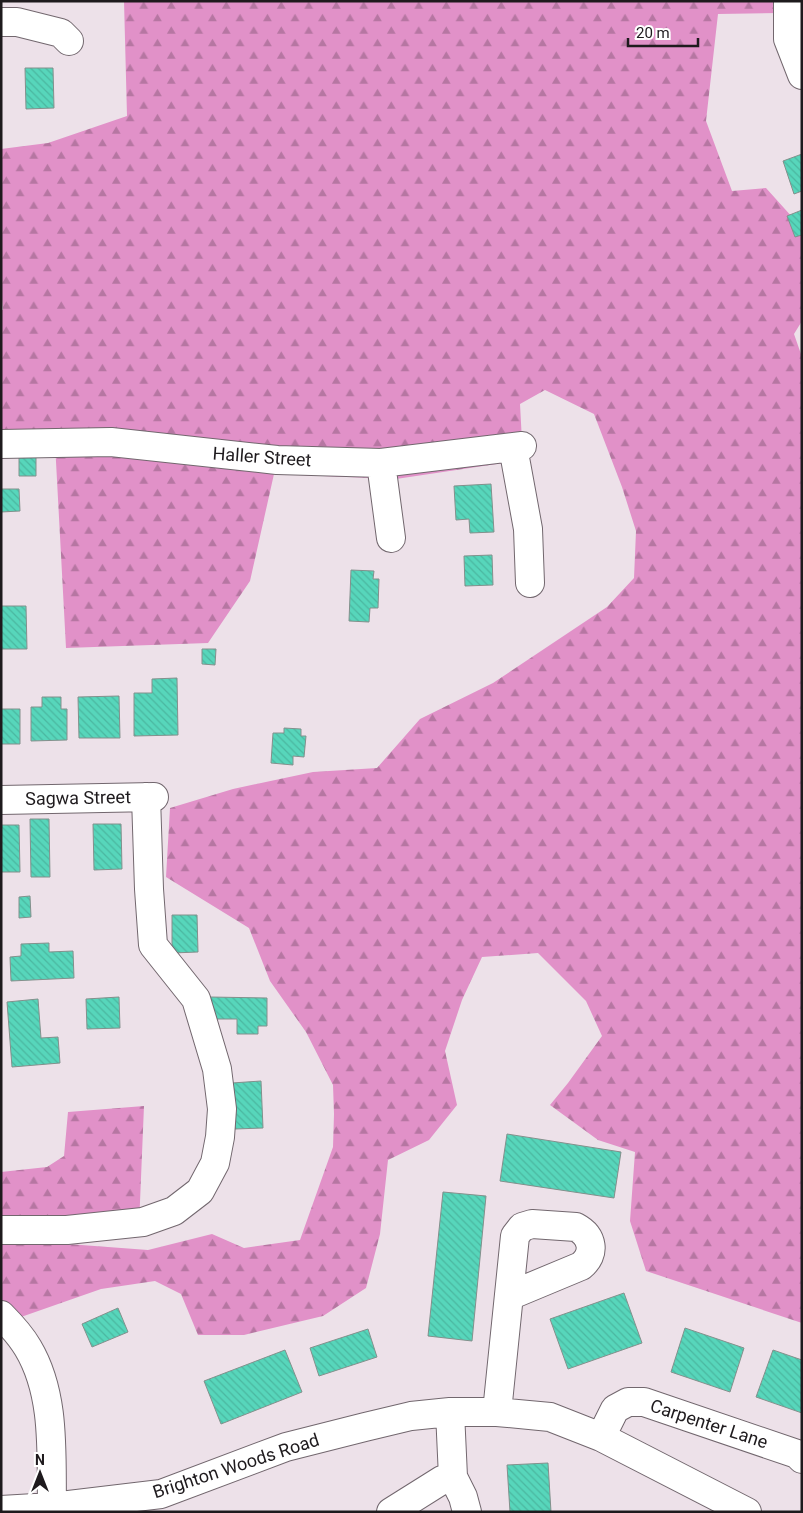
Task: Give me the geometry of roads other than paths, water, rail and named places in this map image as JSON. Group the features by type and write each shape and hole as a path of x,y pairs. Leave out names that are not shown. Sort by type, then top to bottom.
{"street":[{"path":"788,1 788,39 802,75"},
{"path":"1,22 17,22 61,33 68,41"},
{"name":"Haller Street","path":"1,444 111,442 277,460 381,463 517,446 528,529 530,583"},
{"path":"381,463 391,538"},
{"name":"Sagwa Street","path":"1,800 150,797 149,889 153,945 196,999 217,1069 222,1109 220,1137 215,1163 200,1191 174,1211 143,1222 67,1230 1,1230"},
{"path":"497,1412 508,1296"},
{"path":"1,1315 12,1326 28,1348 41,1377 48,1403 51,1435 52,1507"},
{"name":"Carpenter Lane","path":"601,1437 615,1408 628,1402 644,1402 797,1454 802,1459"},
{"path":"450,1412 453,1477 463,1497 467,1512"},
{"name":"Brighton Woods Road","path":"1,1510 52,1507 161,1494 286,1447 411,1416 450,1412 497,1412 550,1418 601,1437 733,1508"},
{"path":"391,1512 442,1480 453,1477"}]}
